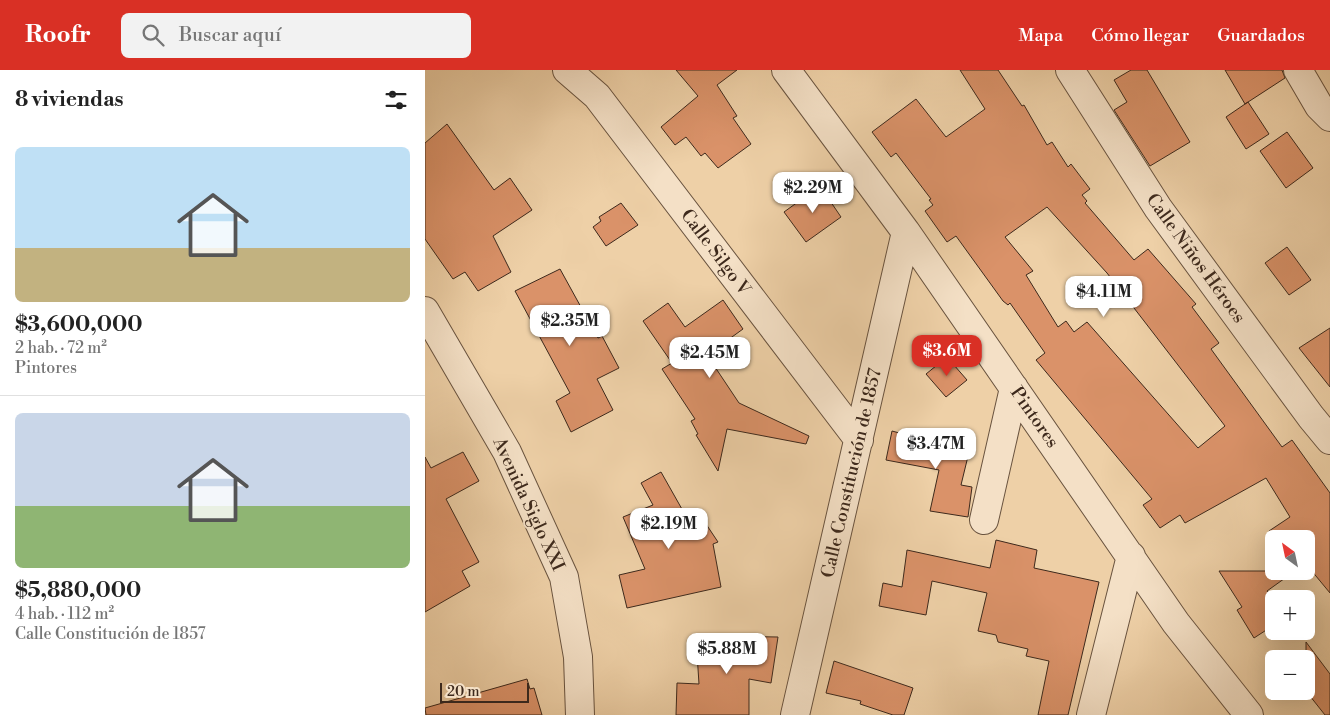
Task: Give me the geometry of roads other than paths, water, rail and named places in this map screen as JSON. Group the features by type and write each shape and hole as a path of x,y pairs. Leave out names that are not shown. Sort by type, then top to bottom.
{"street":[{"name":"Calle Silgo V","path":"567,70 597,96 859,440"},
{"name":"Pintores","path":"787,70 906,232 1176,623 1249,715"},
{"name":"Calle Niños Héroes","path":"1069,70 1158,208 1311,418 1330,440"},
{"path":"1298,70 1319,106 1330,117"},
{"name":"Calle Constitución de 1857","path":"795,715 906,232"},
{"name":"Avenida Siglo XXI","path":"427,316 507,452 564,577 578,657 580,715"},
{"path":"984,520 1014,388"},
{"path":"1091,715 1131,556"}]}
